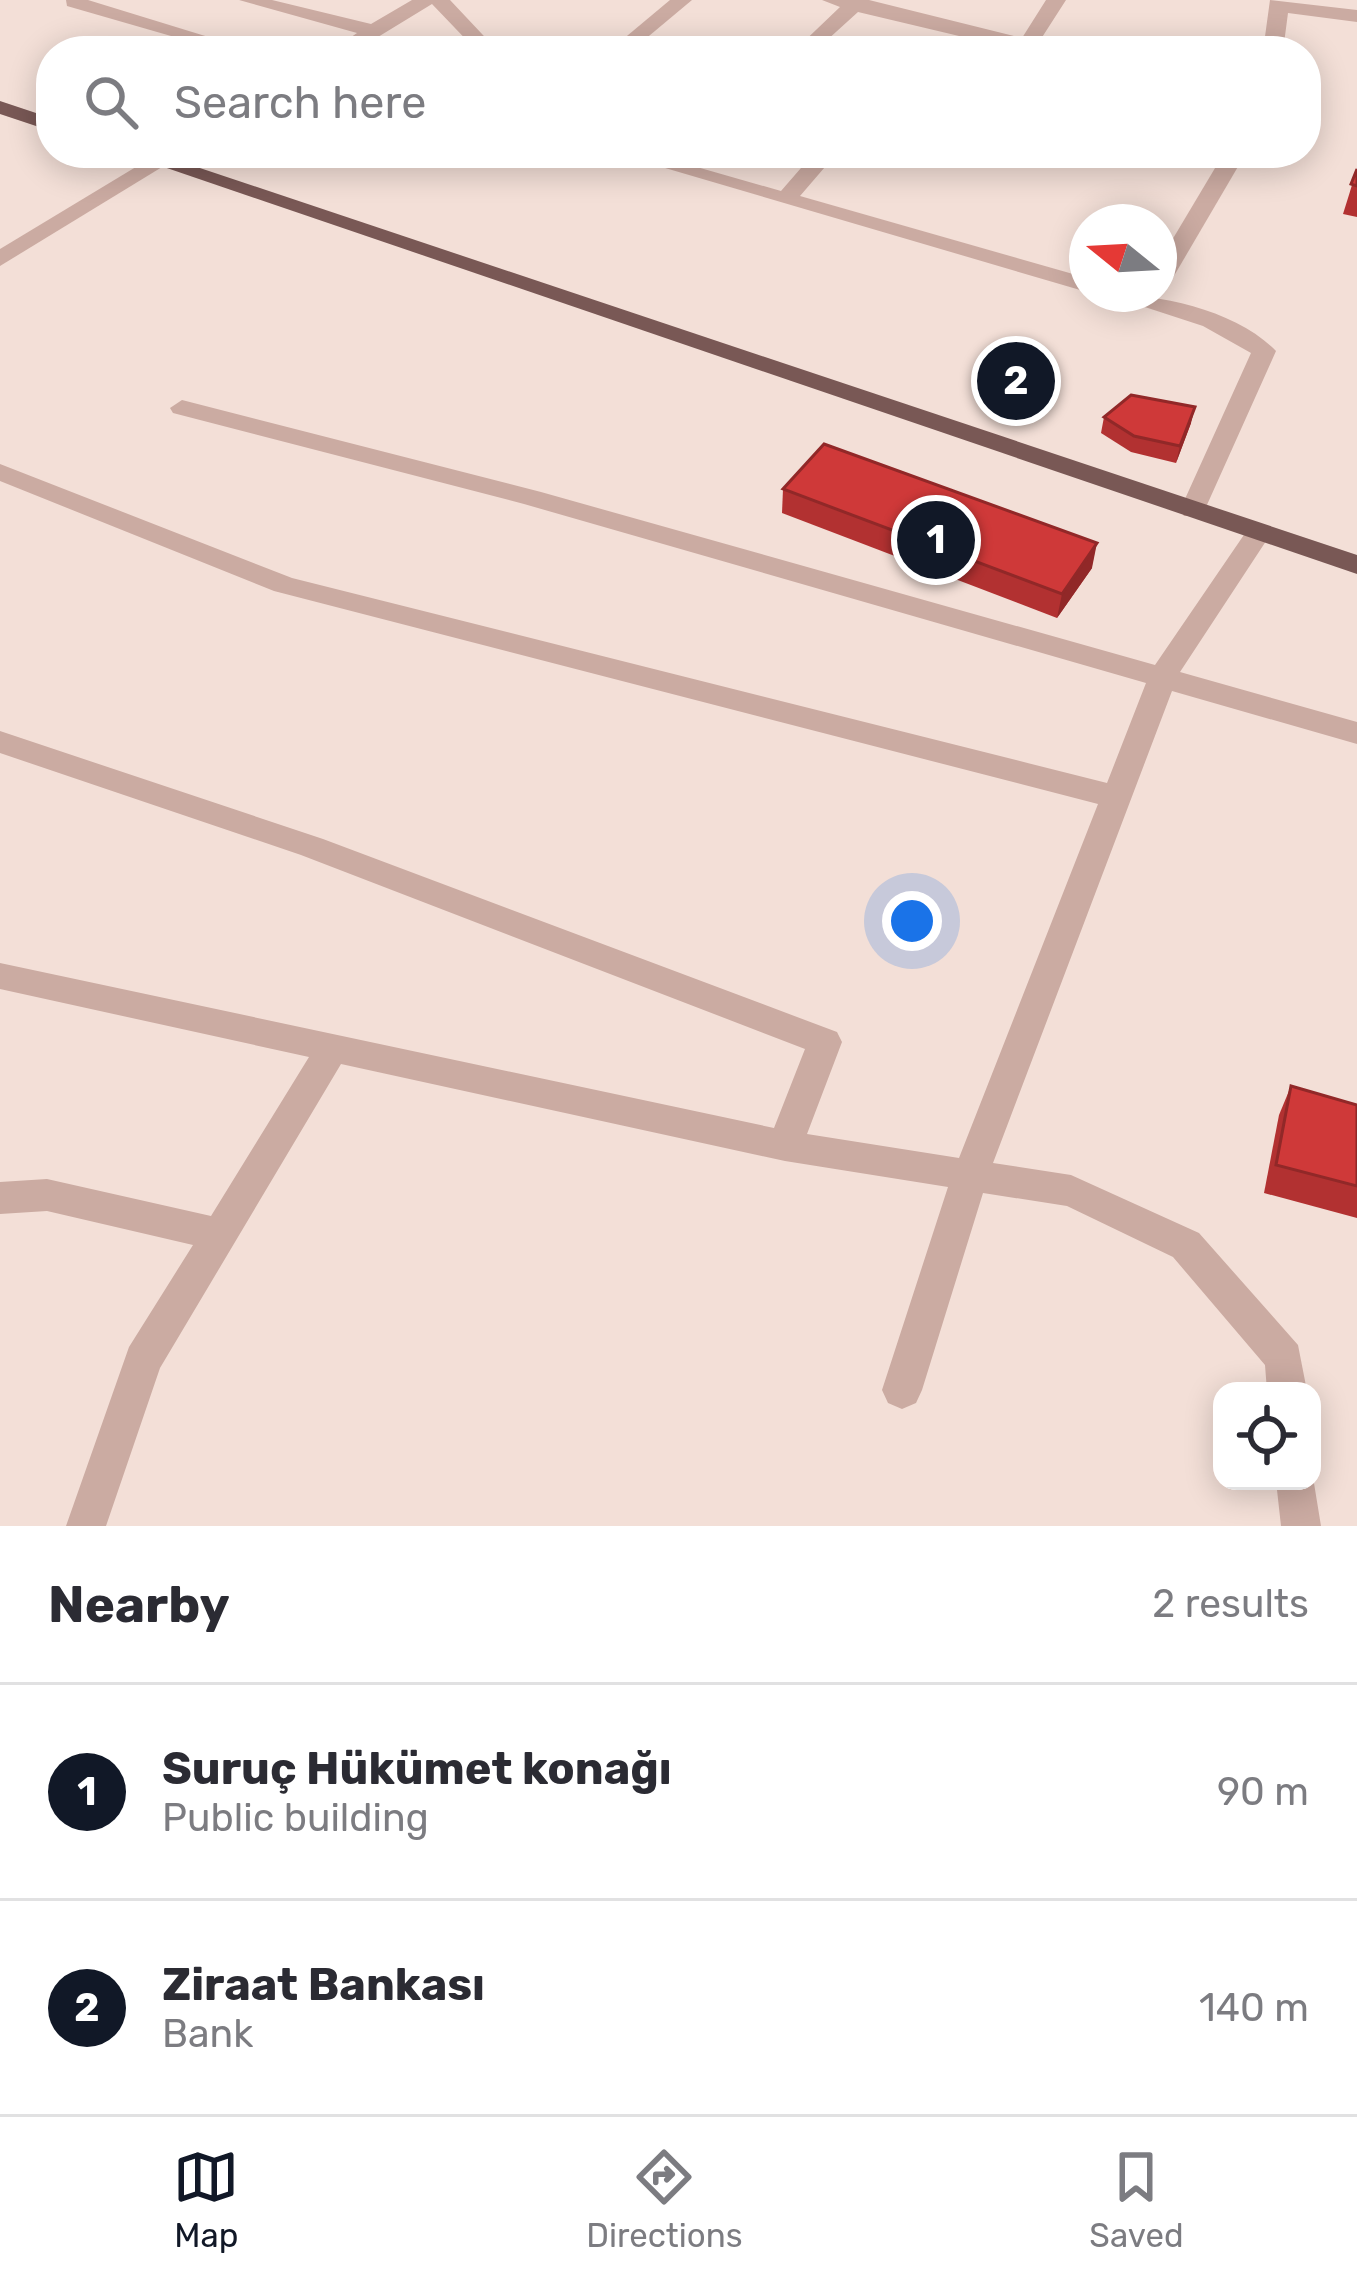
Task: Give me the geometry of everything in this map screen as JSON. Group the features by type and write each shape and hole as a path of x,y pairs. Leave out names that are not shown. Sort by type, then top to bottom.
{"main road":[{"path":"0,107 36,119"},
{"path":"198,168 1357,565"}],"street":[{"path":"249,0 374,31"},
{"path":"366,36 425,0"},
{"path":"439,0 474,36"},
{"path":"638,36 682,0"},
{"path":"1032,36 1056,0"},
{"path":"74,2 192,36"},
{"path":"817,36 848,2 985,36"},
{"path":"1275,36 1280,3 1357,16"},
{"path":"0,259 148,168"},
{"path":"706,168 785,199 1069,280"},
{"path":"785,199 813,168"},
{"path":"1177,250 1226,168"},
{"path":"1177,304 1264,351 1193,510"},
{"path":"182,408 1164,674 1357,733"},
{"path":"0,472 284,585 1117,797"},
{"path":"902,1390 970,1173 1164,674 1259,532"},
{"path":"0,742 145,785 388,873 825,1042 785,1146"},
{"path":"0,976 785,1146 1071,1191 1186,1245 1284,1358 1286,1382"},
{"path":"86,1526 143,1360 333,1048"},
{"path":"0,1198 47,1195 220,1234"},
{"path":"1297,1490 1301,1526"}],"building":[{"path":"1131,395 1195,407 1180,446 1134,436 1104,417"},
{"path":"824,444 1097,543 1062,594 783,489"},
{"path":"1291,1086 1357,1105 1357,1186 1276,1165"}],"place":[{"name":"Ziraat Bankası","path":"1016,381"},
{"name":"Suruç Hükümet konağı","path":"936,540"}]}
